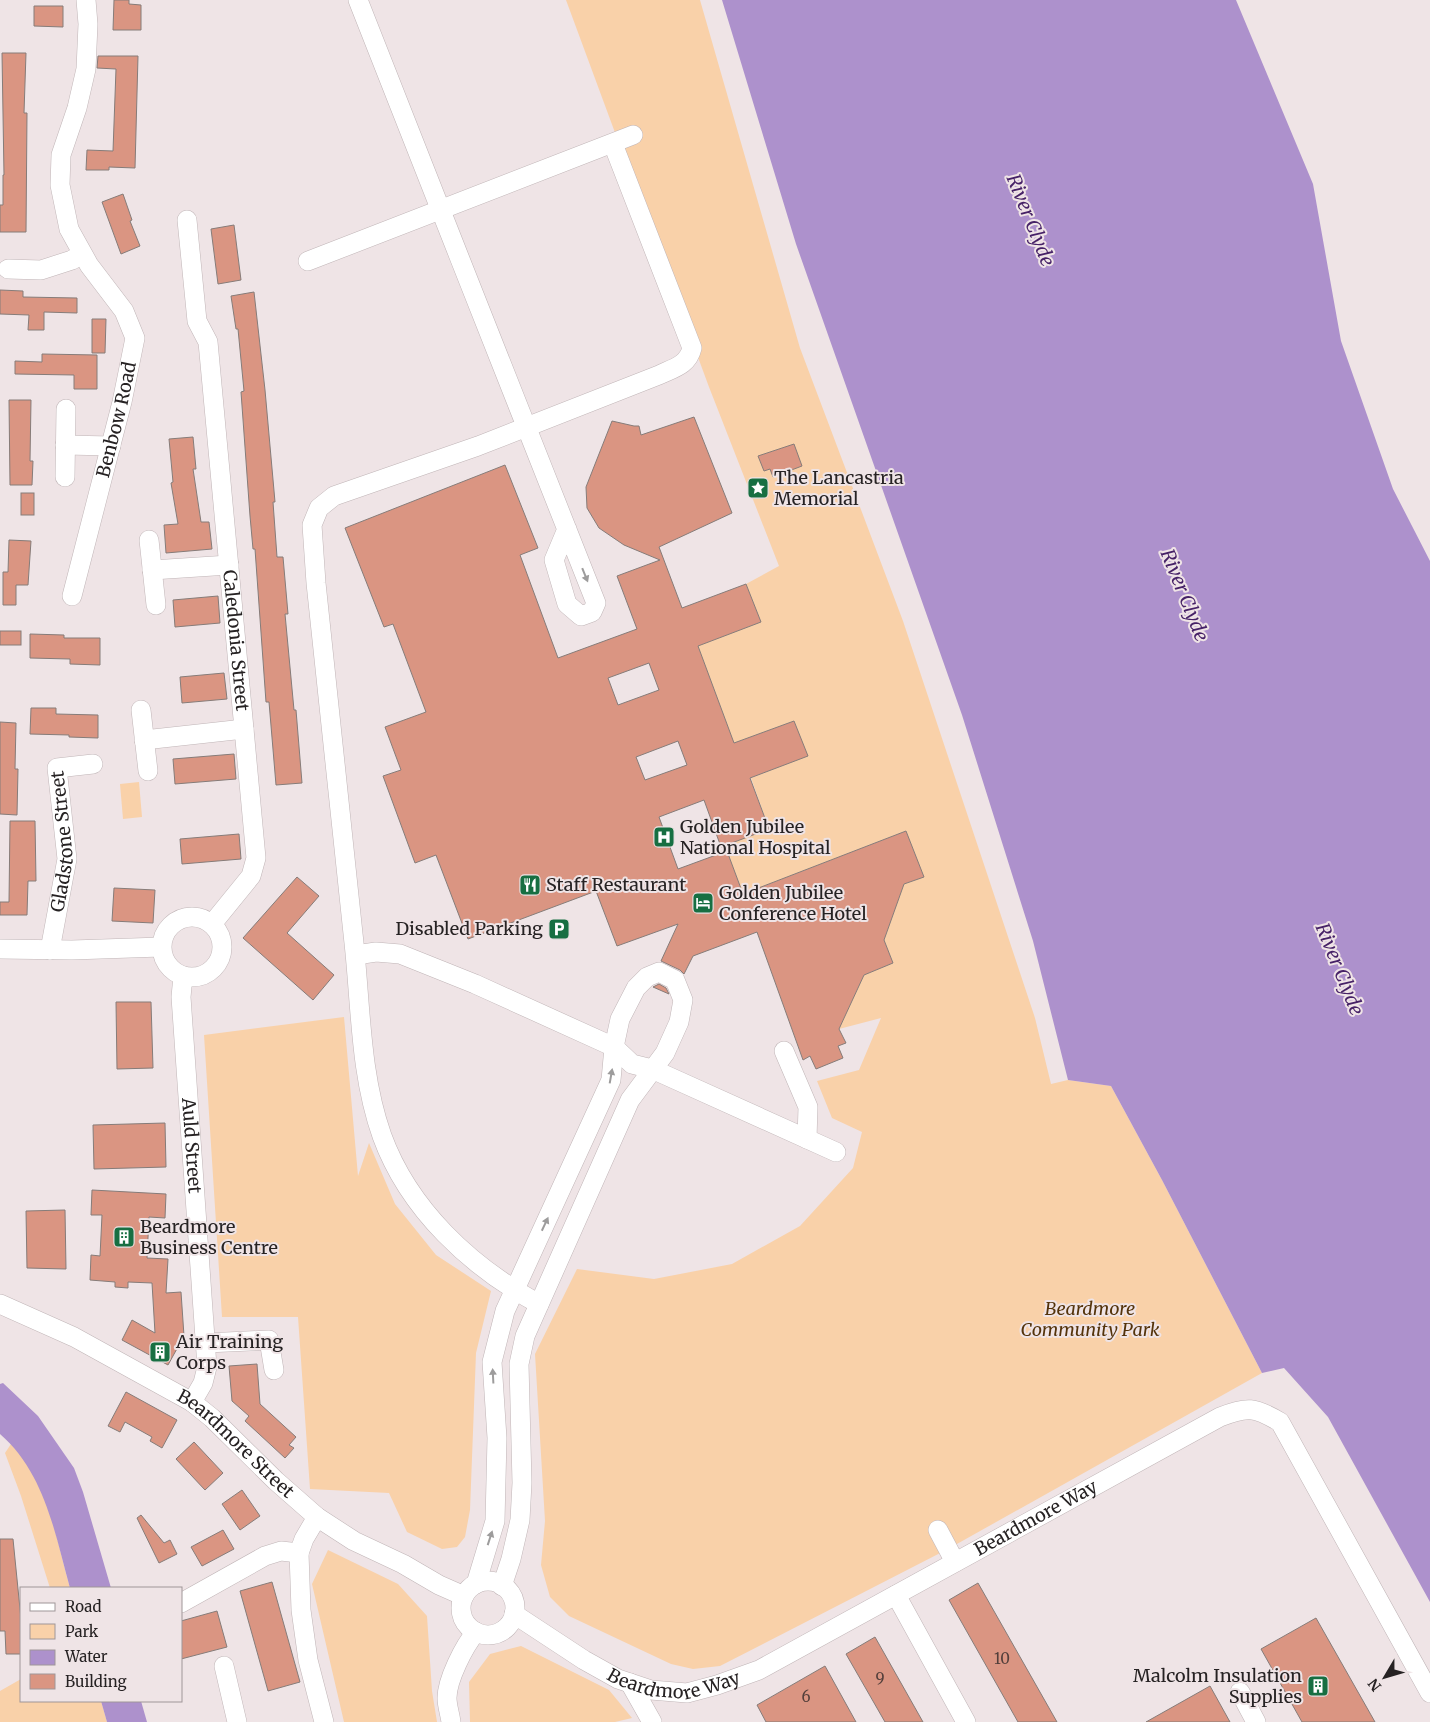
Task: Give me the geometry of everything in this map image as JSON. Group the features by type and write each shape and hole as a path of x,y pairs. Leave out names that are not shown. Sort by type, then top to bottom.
{"street":[{"name":"Benbow Road","path":"72,596 122,402 135,338 124,311 88,265 69,230 60,185 61,154 77,108 86,69 88,24 86,0"},
{"path":"358,0 566,529"},
{"path":"308,261 634,135"},
{"path":"539,1304 515,1291 452,1242 426,1214 402,1177 382,1137 369,1092 363,1047 356,956 317,593 312,525 319,508 334,496 526,428 659,375 684,363 690,356 692,348 613,144"},
{"name":"Caledonia Street","path":"187,220 197,321 208,342 256,858 250,876 212,924"},
{"path":"8,268 41,270 72,260 82,254"},
{"path":"65,477 66,409"},
{"path":"65,445 111,446"},
{"path":"149,540 156,605"},
{"path":"152,570 229,565"},
{"path":"141,710 148,771"},
{"path":"144,740 244,729"},
{"name":"Gladstone Street","path":"50,950 67,860 57,768 92,764"},
{"path":"194,917 204,919 212,924 222,942 222,952 212,970 193,978 174,972 167,965 161,947 165,933 175,922 184,918 194,917"},
{"path":"0,949 72,950 161,947"},
{"path":"356,956 376,952 400,954 530,1008 614,1047 632,1064 652,1069 836,1152"},
{"path":"470,1590 484,1582 494,1582 502,1586 512,1598 514,1614 511,1622 499,1632 484,1635 469,1628 461,1613 461,1604 470,1590 495,1522 496,1438 492,1362 506,1311 611,1080 614,1047 620,1019 636,988 647,977 659,972 675,980 683,1000 680,1022 665,1053 630,1100 525,1336 519,1364 522,1482 520,1511 511,1559 502,1586"},
{"name":"Auld Street","path":"183,976 181,997 207,1367 203,1383 192,1402"},
{"path":"784,1051 808,1107 807,1139"},
{"name":"Beardmore Street","path":"0,1304 74,1337 192,1402 212,1418 276,1481 317,1517 346,1536 384,1555 470,1590"},
{"path":"206,1343 269,1340 274,1370"},
{"name":"Beardmore Way","path":"514,1614 584,1660 618,1679 651,1690 687,1693 717,1685 759,1670 1220,1417 1237,1410 1249,1409 1262,1411 1280,1422 1430,1693"},
{"path":"317,1517 304,1539 299,1553 301,1610 318,1721"},
{"path":"938,1530 955,1562"},
{"path":"182,1602 265,1556 281,1552 299,1553"},
{"path":"896,1595 966,1722"},
{"path":"451,1722 447,1697 456,1665 468,1642 476,1632"},
{"path":"224,1666 237,1722"},
{"path":"630,1683 652,1722"},
{"path":"1240,1692 1256,1722"}],"green space":[{"name":"Beardmore Community Park","path":"566,0 700,0 800,348 903,621 1035,1018 1051,1084 1068,1080 1111,1086 1262,1373 948,1549 720,1666 693,1669 671,1664 569,1616 550,1597 541,1565 545,1521 535,1354 577,1269 654,1279 732,1264 800,1226 853,1168 862,1132 832,1118 817,1081 859,1070 881,1018 839,1029 864,975 893,963 884,940 904,884 924,877 906,831 743,894 727,851 721,847 769,829 751,778 807,756 794,721 734,743 698,646 761,622 746,584 779,566 709,387"},
{"path":"139,782 142,817 123,819 120,784"},
{"path":"344,1017 358,1176 369,1143 395,1204 436,1255 491,1291 476,1353 470,1510 465,1537 457,1547 442,1549 407,1532 389,1493 310,1489 298,1317 222,1317 204,1035"},
{"path":"11,1444 35,1476 48,1506 70,1587 50,1587 21,1496 5,1453"},
{"path":"328,1550 398,1584 427,1616 432,1691 437,1722 344,1722 312,1584"},
{"path":"521,1646 609,1690 632,1718 615,1722 470,1722 469,1682 490,1654"},
{"path":"20,1680 20,1702 101,1702 107,1722 0,1722 0,1691"}],"water":[{"name":"River Clyde","path":"722,0 1236,0 1313,184 1341,341 1393,489 1430,561 1430,1602 1328,1417 1284,1368 1262,1373 1111,1086 1068,1080 1033,941 962,715 796,244"},
{"path":"3,1383 38,1416 74,1468 83,1492 111,1587 70,1587 53,1526 38,1486 28,1467 0,1434 0,1384"},
{"path":"101,1702 141,1702 147,1722 107,1722"}],"building":[{"path":"114,0 129,0 129,4 141,5 141,30 113,30"},
{"path":"34,6 63,6 63,27 34,26"},
{"path":"2,53 26,53 24,113 27,113 26,232 0,232 0,205 3,205 4,175"},
{"path":"98,56 138,56 135,168 109,167 109,170 86,170 87,150 113,151 116,69 97,68"},
{"path":"123,194 132,220 130,221 140,246 121,254 102,202"},
{"path":"234,225 241,280 218,284 211,229"},
{"path":"0,290 23,291 23,297 77,298 77,313 44,312 44,330 28,330 29,315 0,314"},
{"path":"254,292 275,502 273,502 277,557 283,557 288,614 285,614 302,783 276,785 269,702 266,702 255,549 253,549 250,516 241,392 244,391 238,329 236,329 231,296"},
{"path":"92,319 106,319 105,353 92,353"},
{"path":"42,354 97,355 97,389 74,389 74,375 15,374 15,361 42,362"},
{"path":"9,400 31,400 30,461 33,461 32,485 10,485"},
{"path":"694,417 732,513 659,547 682,608 746,584 761,622 698,646 734,743 794,721 808,756 750,778 769,829 721,847 704,800 659,817 678,869 727,851 743,894 906,831 924,877 904,884 884,940 893,963 864,975 839,1029 846,1043 838,1046 843,1058 816,1069 810,1056 803,1060 757,932 693,956 684,974 680,970 661,961 678,924 617,946 596,891 468,939 436,855 415,863 383,776 401,770 385,727 426,712 393,624 384,627 345,528 505,465 538,548 520,555 558,658 637,629 617,576 660,560 624,545 599,528 587,508 586,487 612,421 639,426 641,435","holes":["649,663 659,690 618,705 608,678","678,741 687,765 645,780 636,757"]},
{"path":"193,437 196,469 193,469 201,522 209,522 212,549 166,553 164,525 178,524 171,483 173,482 169,439"},
{"path":"794,444 802,466 773,477 770,469 764,471 758,456"},
{"path":"21,493 34,493 34,515 21,515"},
{"path":"9,540 31,541 28,585 16,585 16,605 3,605 3,572 8,572"},
{"path":"218,596 220,623 175,627 173,600"},
{"path":"0,631 21,631 21,645 0,645"},
{"path":"30,634 64,635 64,638 100,638 100,665 70,664 70,659 30,658"},
{"path":"224,673 227,699 182,703 180,677"},
{"path":"31,708 56,708 56,714 98,715 98,738 30,734"},
{"path":"0,722 16,723 17,815 0,814"},
{"path":"234,754 236,779 175,784 173,759"},
{"path":"10,821 35,821 36,881 28,881 27,915 0,915 0,902 9,902"},
{"path":"239,834 241,859 182,864 180,839"},
{"path":"297,877 319,896 287,933 334,975 313,1000 243,938"},
{"path":"114,888 155,890 153,923 112,921"},
{"path":"659,984 666,988 669,994 653,987"},
{"path":"116,1002 151,1002 153,1068 117,1069"},
{"path":"165,1123 166,1167 94,1169 93,1125"},
{"name":"Beardmore Business Centre","path":"92,1190 166,1194 165,1218 149,1217 147,1258 168,1259 166,1293 181,1292 184,1336 168,1365 122,1340 132,1320 155,1333 152,1283 128,1282 128,1288 115,1287 115,1282 90,1280 91,1255 100,1256 102,1215 91,1215"},
{"path":"65,1210 66,1269 27,1268 26,1211"},
{"path":"257,1364 260,1404 296,1437 289,1445 294,1448 285,1458 245,1421 249,1416 232,1401 229,1366"},
{"path":"126,1392 177,1420 162,1448 150,1441 152,1437 125,1422 120,1432 108,1426"},
{"path":"194,1442 223,1473 205,1490 176,1459"},
{"path":"242,1490 260,1516 240,1530 222,1504"},
{"path":"141,1515 164,1543 170,1540 177,1554 159,1563 137,1518"},
{"path":"223,1530 234,1549 202,1566 191,1547"},
{"path":"0,1539 13,1539 20,1609 20,1654 6,1654 5,1631 0,1631"},
{"path":"272,1582 300,1682 268,1691 240,1591"},
{"path":"978,1583 1057,1722 1018,1722 949,1600"},
{"path":"217,1611 227,1647 182,1659 182,1621"},
{"name":"Malcolm Insulation Supplies","path":"1316,1618 1375,1722 1302,1722 1261,1649"},
{"path":"875,1637 923,1722 885,1722 846,1654"},
{"path":"825,1666 856,1722 766,1722 757,1705"},
{"path":"1210,1686 1230,1722 1146,1722"}],"place":[{"name":"The Lancastria Memorial","path":"758,488"},
{"name":"Golden Jubilee National Hospital","path":"664,837"},
{"name":"Staff Restaurant","path":"530,885"},
{"name":"Golden Jubilee Conference Hotel","path":"703,903"},
{"name":"Disabled Parking","path":"559,929"},
{"name":"Beardmore Business Centre","path":"124,1237"},
{"name":"Air Training Corps","path":"160,1352"},
{"name":"Malcolm Insulation Supplies","path":"1318,1686"}]}
